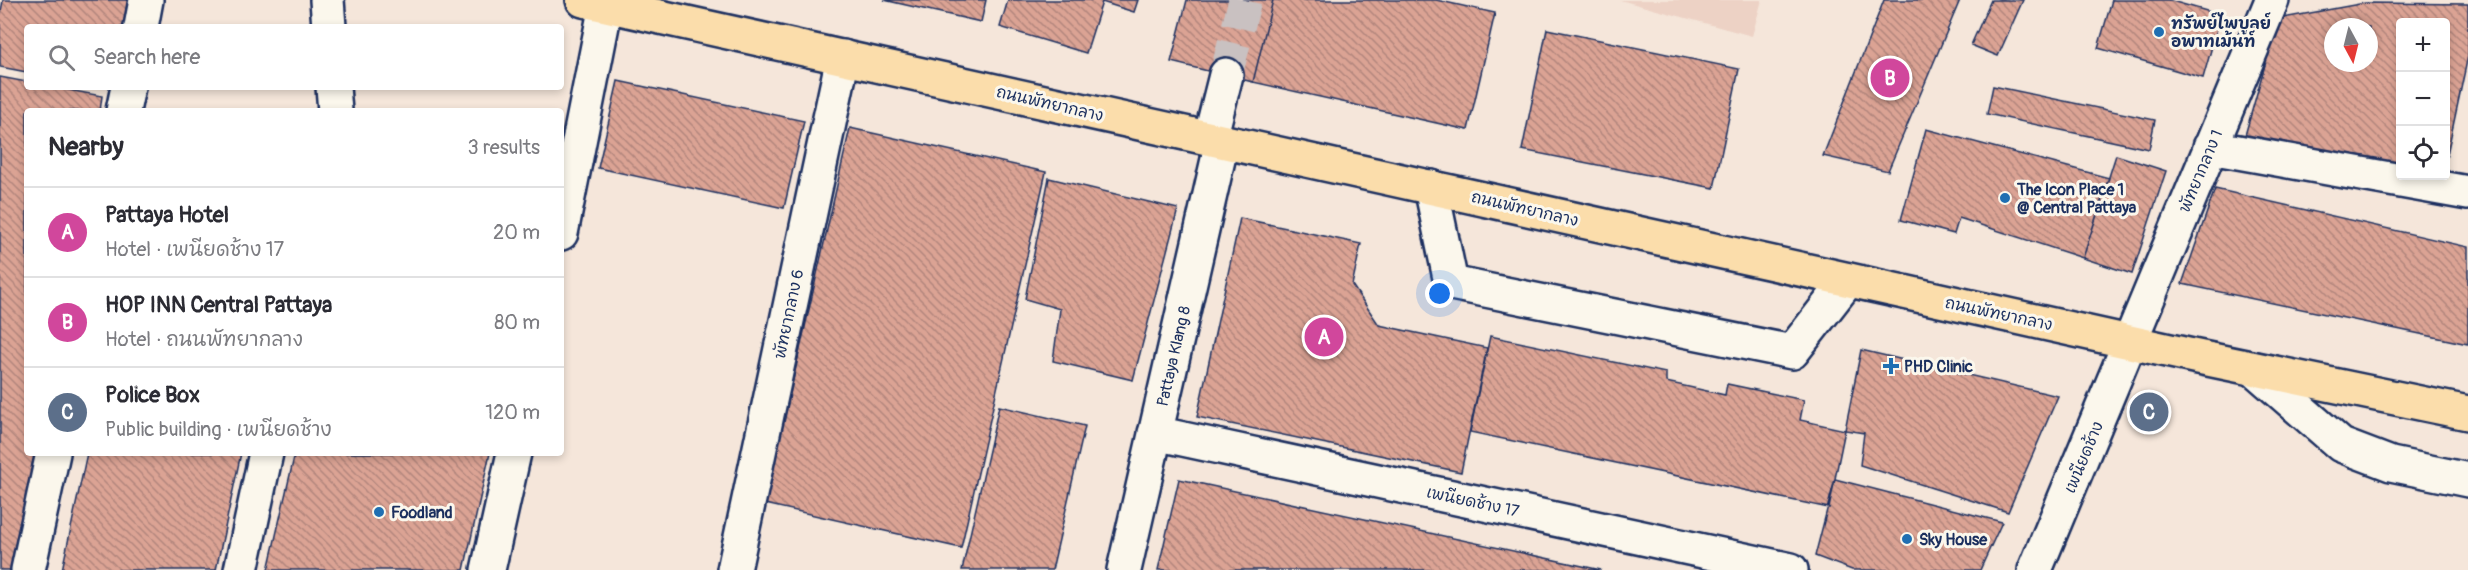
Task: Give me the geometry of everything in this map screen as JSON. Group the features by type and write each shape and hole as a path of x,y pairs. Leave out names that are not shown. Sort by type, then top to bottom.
{"main road":[{"name":"ถนนพัทยากลาง","path":"594,3 2129,342 2468,413"}],"street":[{"path":"142,24 146,0"},
{"path":"327,0 329,24"},
{"name":"พัทยากลาง 1","path":"2129,342 2272,0"},
{"path":"564,212 594,3"},
{"name":"พัทยากลาง 6","path":"734,570 843,57"},
{"name":"Pattaya Klang 8","path":"1124,570 1216,140 1226,75"},
{"path":"124,108 127,90"},
{"path":"333,90 335,108"},
{"path":"2210,147 2468,193"},
{"path":"1431,187 1451,282 1792,352 1848,280"},
{"name":"เพนียดช้าง","path":"2035,570 2103,410 2129,342"},
{"path":"2254,369 2341,445 2391,464 2468,480"},
{"name":"เพนียดช้าง 17","path":"1155,433 1791,570"},
{"path":"28,570 51,456"},
{"path":"241,570 265,456"},
{"path":"488,570 512,456"}],"shaded area":[{"path":"1620,0 1762,0 1752,36"}],"building":[{"path":"3,0 128,0 124,24 24,24 24,71 0,67 0,17"},
{"path":"884,0 986,0 981,22"},
{"path":"1008,0 1138,0 1134,12 1102,2 1086,53 1000,27"},
{"path":"1187,0 1273,0 1253,82 1171,62"},
{"path":"1273,0 1436,0 1495,13 1468,130 1253,82"},
{"path":"1884,0 1960,0 1888,171 1823,156"},
{"path":"1991,0 2023,0 1998,56 1971,45"},
{"name":"ทรัพย์ไพบูลย์ อพาทเม้นท์","path":"2112,0 2168,0 2221,15 2203,78 2098,48"},
{"path":"2365,3 2468,4 2468,56 2450,140 2450,18 2396,18 2396,168 2244,139 2278,19"},
{"path":"1547,29 1739,69 1714,188 1522,150"},
{"path":"0,77 24,81 24,90 69,90 102,96 100,108 24,108 24,456 34,456 13,570 0,570"},
{"path":"618,81 804,121 784,208 598,168"},
{"path":"1993,86 2155,120 2149,149 1987,114"},
{"path":"850,128 1046,172 961,548 765,504"},
{"name":"The Icon Place 1 @ Central Pattaya","path":"1926,129 2109,178 2083,258 1959,218 1954,234 1901,220"},
{"path":"2116,155 2166,171 2132,274 2083,258"},
{"path":"1049,178 1178,209 1133,380 1053,361 1060,309 1025,299"},
{"path":"2215,189 2468,247 2468,344 2182,284"},
{"path":"1240,218 1361,244 1352,285 1379,325 1487,348 1461,472 1197,417"},
{"path":"1490,336 1666,373 1666,382 1725,395 1727,384 1804,400 1800,420 1845,430 1829,508 1470,432"},
{"path":"1861,350 2058,396 2008,512 1860,465 1864,433 1845,430"},
{"path":"2141,404 2160,408 2157,421 2138,416"},
{"path":"999,406 1085,426 1052,570 962,570"},
{"path":"86,456 240,456 216,570 62,570"},
{"name":"Foodland","path":"294,456 489,456 464,570 268,570"},
{"path":"1179,479 1601,570 1158,570"},
{"name":"Sky House","path":"1835,479 2002,522 1980,570 1852,570 1815,556"}],"tunnel":[{"path":"1226,75 1245,0"}],"place":[{"name":"ทรัพย์ไพบูลย์ อพาทเม้นท์","path":"2159,32"},
{"name":"HOP INN Central Pattaya","path":"1890,78"},
{"name":"The Icon Place 1 @ Central Pattaya","path":"2005,198"},
{"name":"Pattaya Hotel","path":"1324,337"},
{"name":"PHD Clinic","path":"1891,366"},
{"name":"Police Box","path":"2149,412"},
{"name":"Foodland","path":"379,512"},
{"name":"Sky House","path":"1907,539"}]}
